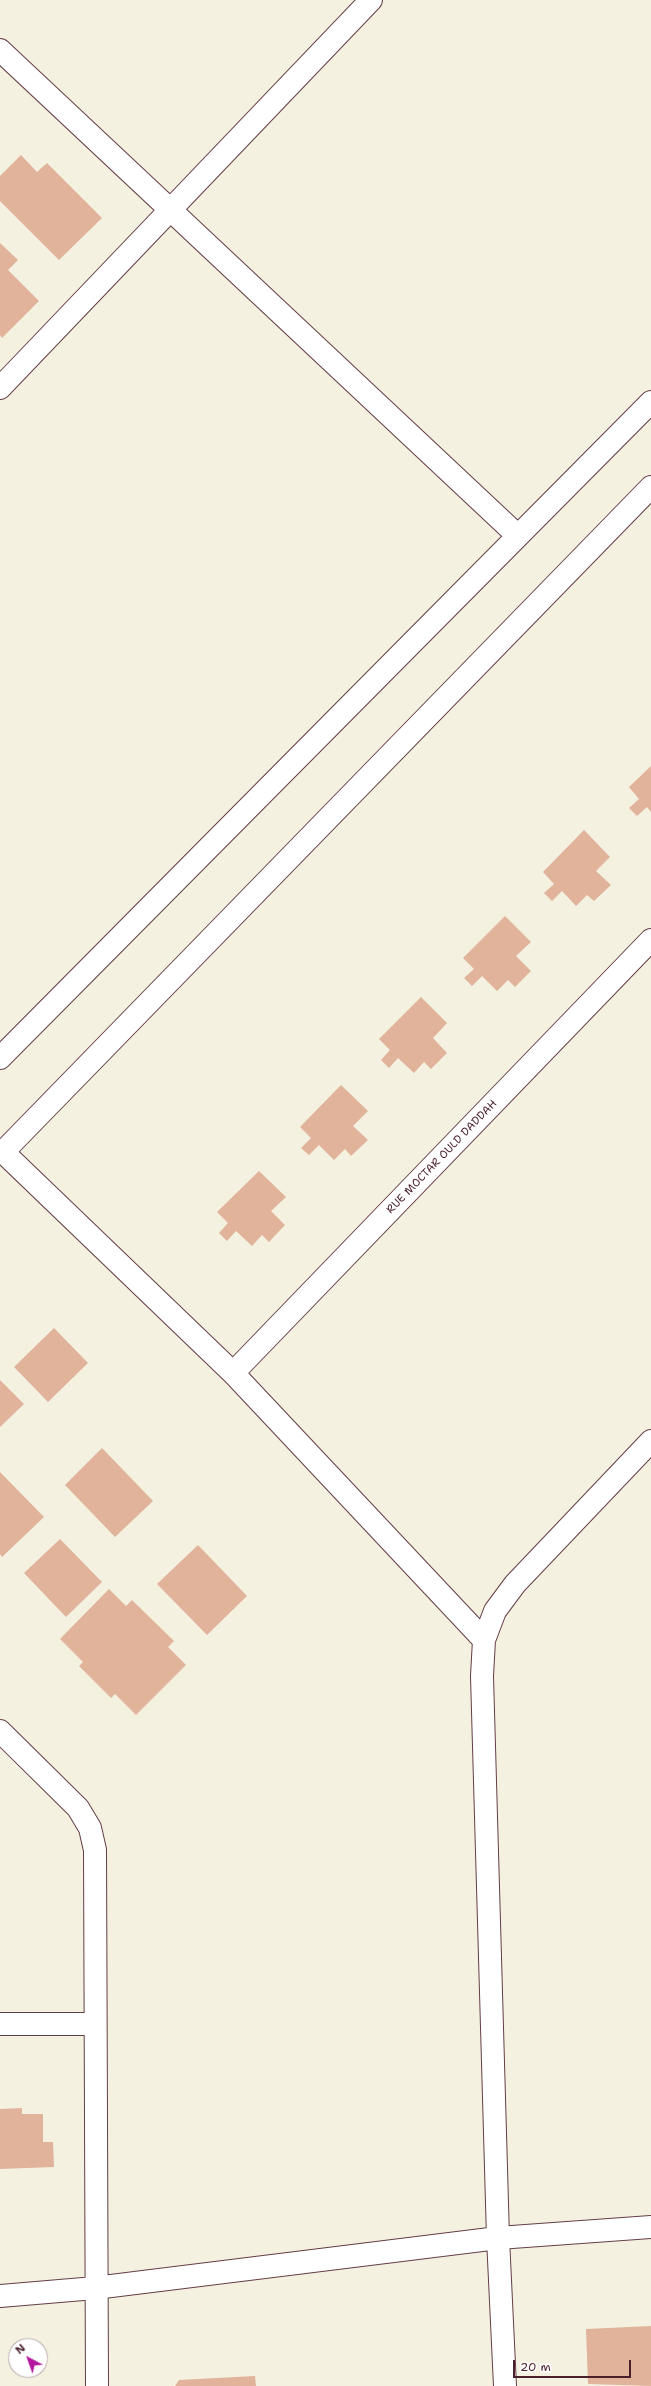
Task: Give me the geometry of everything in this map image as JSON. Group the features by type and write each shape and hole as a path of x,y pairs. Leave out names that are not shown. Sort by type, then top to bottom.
{"street":[{"path":"0,388 371,0"},
{"path":"0,50 518,536"},
{"path":"0,1058 651,402"},
{"path":"484,1640 233,1373 2,1152 651,487"},
{"name":"RUE MOCTAR OULD DADDAH","path":"233,1373 651,940"},
{"path":"505,2386 498,2238 482,1676 484,1640 495,1611 514,1584 651,1442"},
{"path":"0,1731 78,1808 90,1828 95,1850 95,2288 97,2386"},
{"path":"0,2024 95,2024"},
{"path":"0,2296 95,2288 498,2238 651,2227"}],"building":[{"path":"21,155 37,172 47,163 102,218 59,260 0,201 0,176"},
{"path":"0,243 18,260 8,270 39,301 2,338 0,335"},
{"path":"651,766 651,812 647,807 637,816 629,808 639,799 629,787"},
{"path":"584,830 610,857 596,871 611,885 594,901 587,895 576,906 562,891 552,901 544,893 554,884 543,872"},
{"path":"505,916 531,942 516,956 531,971 515,987 508,980 497,991 482,976 472,986 464,978 474,969 463,958"},
{"path":"421,997 447,1023 433,1038 447,1053 431,1069 424,1062 414,1073 398,1058 389,1068 381,1060 390,1050 379,1039"},
{"path":"341,1085 368,1111 353,1126 368,1140 351,1156 345,1149 334,1160 319,1145 309,1155 301,1148 311,1138 300,1127"},
{"path":"259,1171 286,1197 271,1211 285,1225 269,1242 262,1235 252,1246 236,1231 227,1241 219,1233 228,1223 217,1212"},
{"path":"54,1328 88,1363 48,1402 14,1367"},
{"path":"0,1380 24,1404 0,1427"},
{"path":"102,1448 153,1501 115,1537 65,1485"},
{"path":"0,1472 44,1517 2,1557 0,1554"},
{"path":"60,1539 102,1582 66,1617 24,1573"},
{"path":"198,1545 247,1596 207,1635 157,1584"},
{"path":"109,1589 126,1606 132,1600 174,1641 168,1647 186,1665 136,1715 115,1694 111,1698 79,1666 83,1662 60,1639"},
{"path":"22,2108 22,2114 43,2114 43,2142 53,2142 54,2167 0,2169 0,2109"},
{"path":"651,2326 651,2386 588,2384 586,2329"},
{"path":"255,2376 256,2386 175,2386 179,2380"}]}
